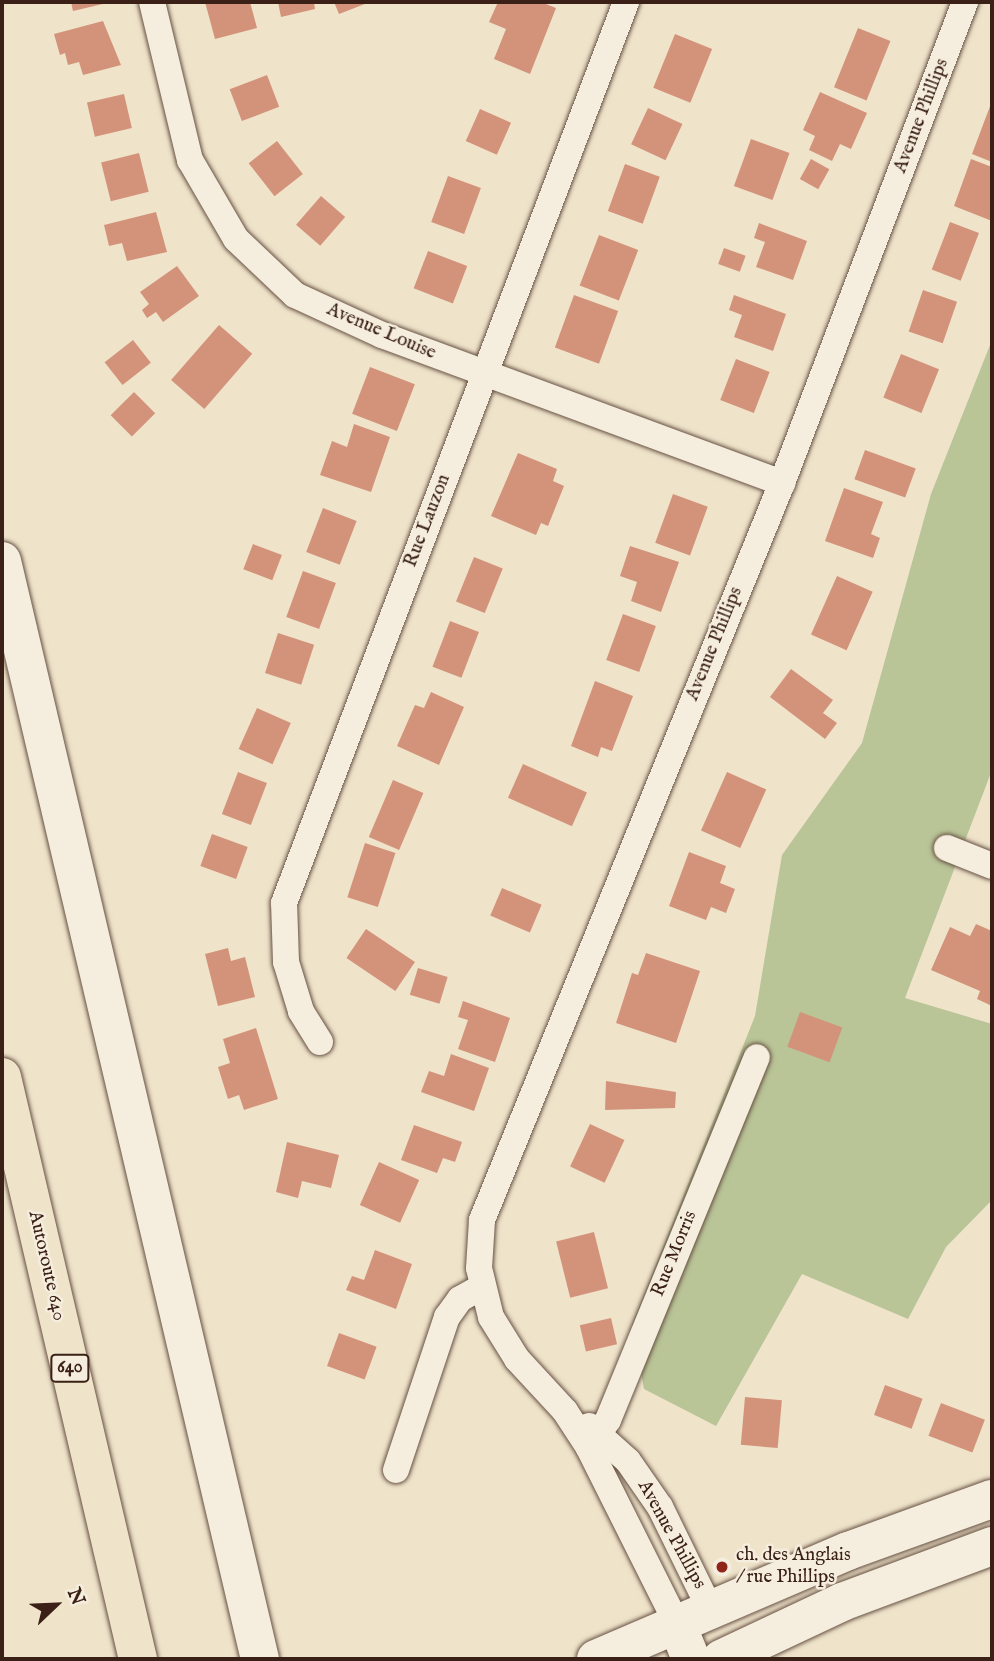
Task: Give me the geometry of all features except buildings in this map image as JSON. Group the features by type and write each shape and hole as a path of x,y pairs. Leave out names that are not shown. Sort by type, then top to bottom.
{"highway":[{"name":"Autoroute 640","path":"2,1077 138,1659"}],"main road":[{"path":"2,561 260,1659"},
{"path":"596,1659 693,1615 992,1499"},
{"path":"693,1615 728,1658 842,1602 992,1546"},
{"path":"691,1659 693,1615"}],"street":[{"name":"Avenue Louise","path":"152,2 190,160 236,239 295,295 482,373 782,483"},
{"name":"Rue Lauzon","path":"320,1042 301,1011 286,962 284,903 482,373 626,2"},
{"name":"Avenue Phillips","path":"693,1615 595,1442 508,1348 482,1287 479,1238 490,1193 782,483 965,2"},
{"path":"947,848 992,866"},
{"name":"Rue Morris","path":"595,1442 757,1057"},
{"path":"396,1470 447,1317 460,1300 482,1287"},
{"name":"Avenue Phillips","path":"595,1442 628,1461 660,1507 693,1615"}],"green space":[{"path":"992,340 992,770 905,998 992,1024 992,1200 946,1247 908,1319 802,1274 716,1426 644,1389 632,1325 755,1016 782,855 862,743 931,494"}],"place":[{"name":"ch. des Anglais / rue Phillips","path":"722,1567"}]}
